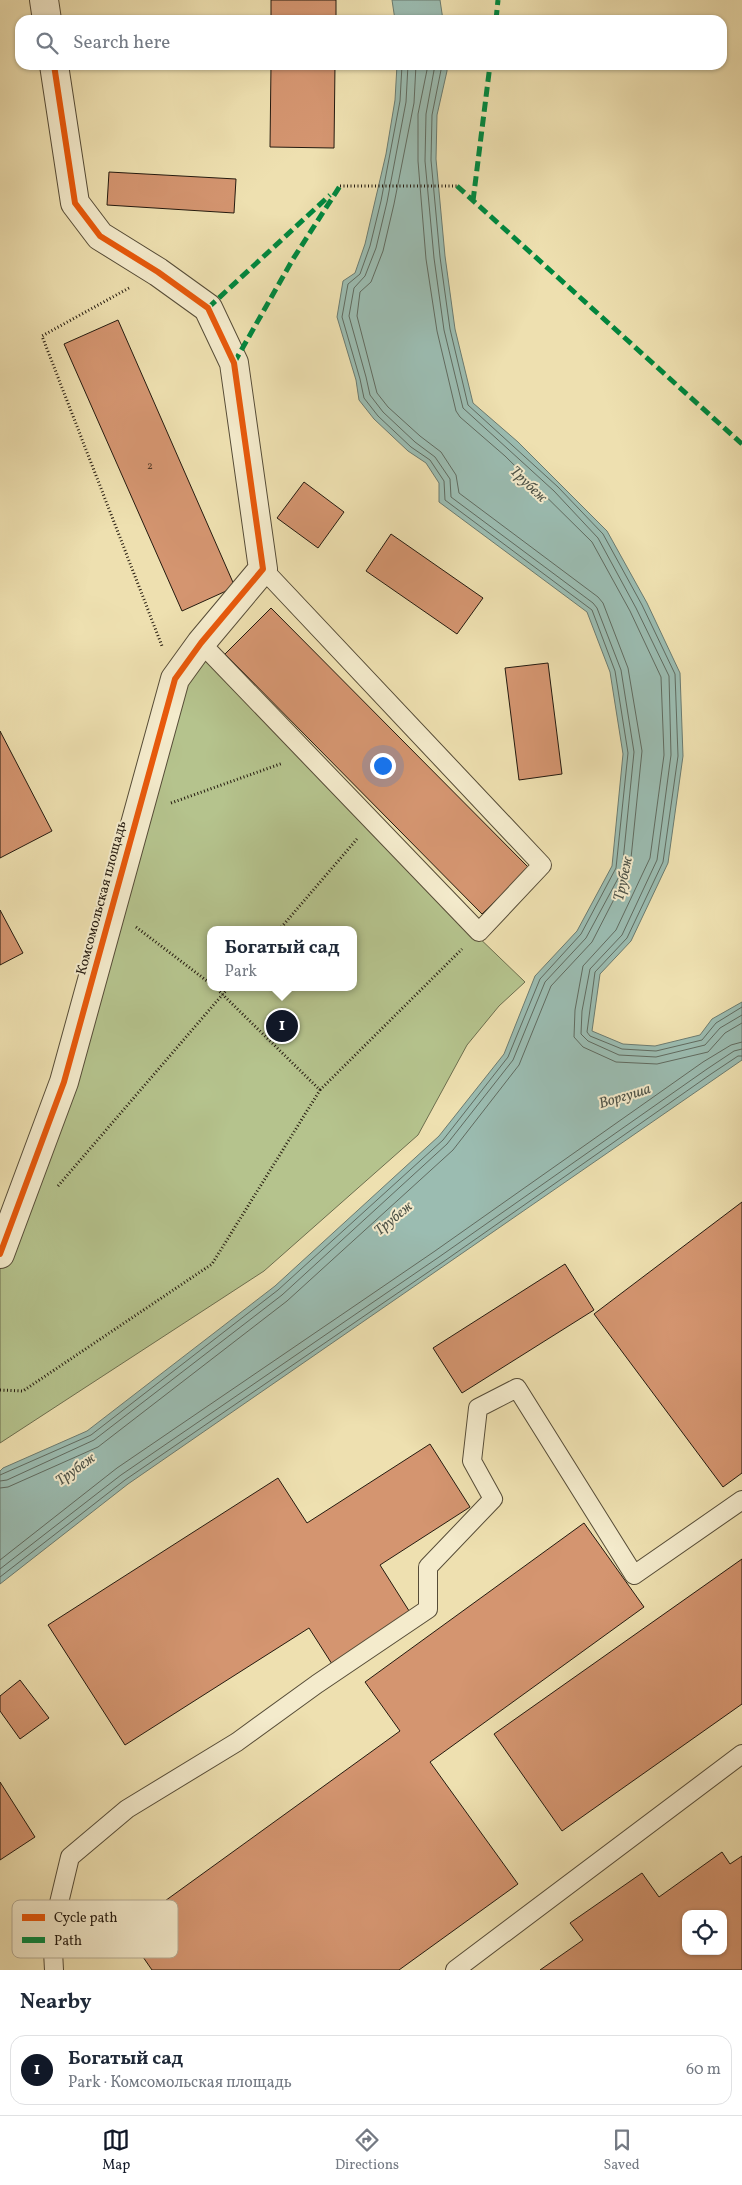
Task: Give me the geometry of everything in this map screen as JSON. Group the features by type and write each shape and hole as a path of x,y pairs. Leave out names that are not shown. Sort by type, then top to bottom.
{"street":[{"path":"44,0 46,15"},
{"path":"55,70 75,203 100,236 158,272 208,308 234,363 263,569"},
{"name":"Комсомольская площадь","path":"0,1254 64,1082 175,679 201,643 263,569"}],"lane":[{"path":"201,643 478,932 542,865 263,569"},
{"path":"60,1900 70,1857 127,1809 237,1742 317,1684 428,1609 428,1567 493,1499 472,1461 478,1408 517,1388 634,1575 742,1500"},
{"path":"455,1970 742,1754"}],"path":[{"path":"340,186 457,186"},
{"path":"158,272 42,336 175,679"},
{"path":"137,815 307,754"},
{"path":"282,926 372,821"},
{"path":"111,909 207,981"},
{"path":"0,1390 23,1391 212,1264 320,1090 478,932"},
{"path":"221,991 320,1090"},
{"path":"53,1192 226,991"}],"green space":[{"path":"202,643 472,931 525,982 499,1006 467,1045 418,1135 264,1271 0,1443 0,1255 119,882"}],"water":[{"path":"392,0 440,0 442,15 394,15"},
{"path":"397,70 447,70 437,115 436,159 445,256 455,329 473,403 518,442 607,531 647,603 680,673 683,756 668,863 631,941 600,974 592,1031 623,1044 655,1046 700,1035 712,1019 742,1002 742,1060 128,1484 0,1584 0,1471 87,1431 275,1286 439,1136 504,1054 535,976 577,931 612,866 623,754 610,672 587,612 439,502 439,483 426,463 408,451 374,419 359,400 356,380 337,317 343,281 355,273 365,244 386,154 395,100"}],"building":[{"path":"271,0 336,0 336,15 271,15"},
{"path":"271,70 335,70 334,148 270,147"},
{"path":"109,172 236,179 234,213 107,205"},
{"path":"118,320 235,587 182,611 64,344"},
{"path":"304,482 344,512 318,548 277,518"},
{"path":"391,534 483,598 457,634 366,571"},
{"path":"271,608 529,868 482,914 225,654"},
{"path":"548,663 562,774 519,780 505,668"},
{"path":"0,731 52,831 0,858"},
{"path":"0,910 23,953 0,965"},
{"path":"742,1202 742,1473 723,1487 594,1314"},
{"path":"565,1264 594,1310 462,1393 433,1348"},
{"path":"430,1444 470,1507 380,1565 411,1614 332,1664 309,1628 125,1745 48,1625 278,1478 307,1523"},
{"path":"584,1523 644,1607 430,1762 518,1884 399,1970 152,1970 144,1958 178,1958 178,1900 166,1900 400,1731 365,1682"},
{"path":"742,1559 742,1704 562,1831 494,1734"},
{"path":"20,1680 49,1718 20,1739 0,1711 0,1696"},
{"path":"0,1782 35,1837 0,1860"},
{"path":"722,1852 730,1864 742,1856 742,1970 540,1970 583,1940 570,1923 642,1873 659,1897"}],"marked path":[{"path":"496,15 498,0"},
{"path":"473,201 489,70"},
{"path":"234,363 293,259 340,186"},
{"path":"457,186 742,444"},
{"path":"208,308 330,195"}],"cycle path":[{"path":"0,1254 64,1082 175,679 201,643 263,569 234,363 208,308 158,272 100,236 75,203 55,70"}],"place":[{"name":"Богатый сад","path":"282,1026"}],"water label":[{"name":"Трубеж","path":"528,485"},
{"name":"Трубеж","path":"624,879"},
{"name":"Воргуша","path":"625,1097"},
{"name":"Трубеж","path":"394,1219"},
{"name":"Трубеж","path":"76,1470"}]}
